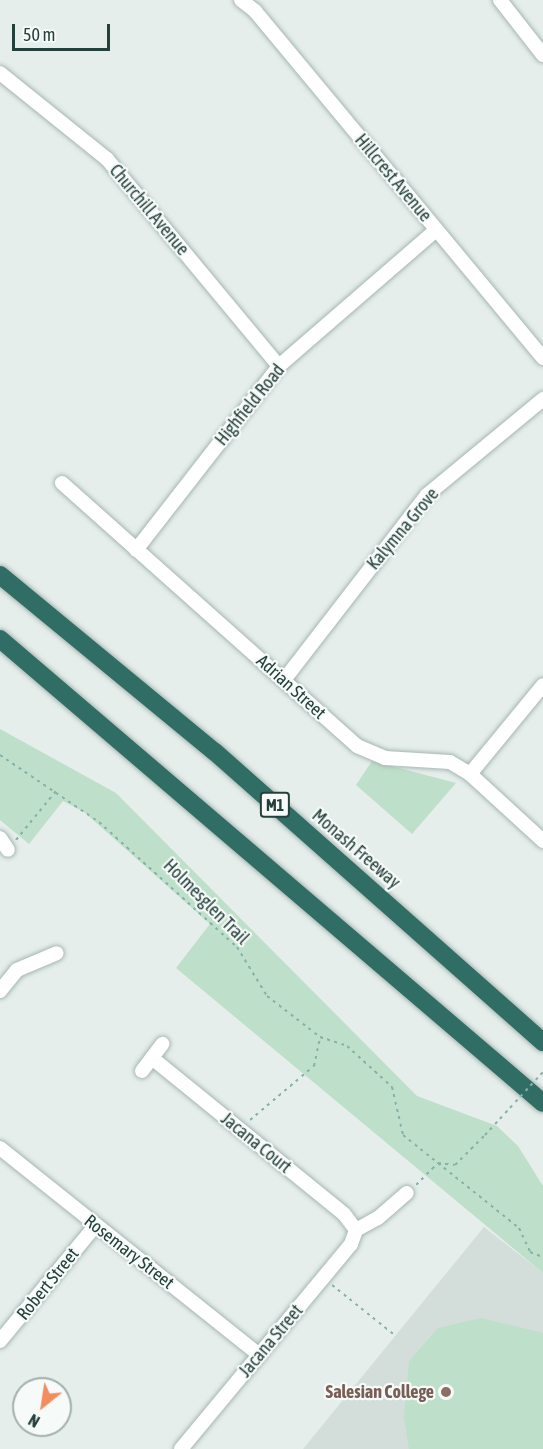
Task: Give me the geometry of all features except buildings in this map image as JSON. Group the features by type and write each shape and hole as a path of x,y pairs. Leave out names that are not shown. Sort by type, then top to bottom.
{"highway":[{"name":"Monash Freeway","path":"0,575 215,752 543,1042"},
{"path":"0,639 543,1103"}],"street":[{"name":"Hillcrest Avenue","path":"241,0 255,11 542,355"},
{"path":"500,0 543,55"},
{"name":"Churchill Avenue","path":"0,73 107,159 279,366"},
{"name":"Highfield Road","path":"136,550 279,366 436,230"},
{"name":"Kalymna Grove","path":"284,680 427,495 543,399"},
{"name":"Adrian Street","path":"62,483 370,755 450,762 470,774 543,841"},
{"path":"470,774 543,685"},
{"path":"0,838 8,850"},
{"path":"0,991 17,969 57,953"},
{"path":"142,1071 162,1044"},
{"name":"Jacana Court","path":"152,1058 344,1214 356,1230"},
{"name":"Rosemary Street","path":"0,1148 259,1355"},
{"path":"356,1230 378,1218 407,1193"},
{"name":"Robert Street","path":"0,1341 95,1226"},
{"name":"Jacana Street","path":"181,1449 351,1244 356,1230"}],"path":[{"name":"Holmesglen Trail","path":"0,755 56,791 175,887 237,947 267,996 320,1037 347,1046 392,1087 403,1135 519,1228 530,1252 543,1257"},
{"path":"8,850 56,791"},
{"path":"240,1130 314,1066 320,1037"},
{"path":"407,1193 438,1163 455,1165 543,1072"},
{"path":"323,1277 396,1336"}],"shaded area":[{"name":"Salesian College","path":"484,1227 543,1273 543,1449 303,1449"}],"green space":[{"path":"0,729 116,793 417,1096 497,1126 518,1146 543,1186 543,1273 176,968 210,924 84,812 63,801 29,844 0,820"},
{"path":"372,761 456,783 412,834 356,785"},
{"path":"481,1318 543,1333 543,1449 409,1449 404,1417 409,1361 438,1328"}],"place":[{"name":"Salesian College","path":"446,1392"}]}
